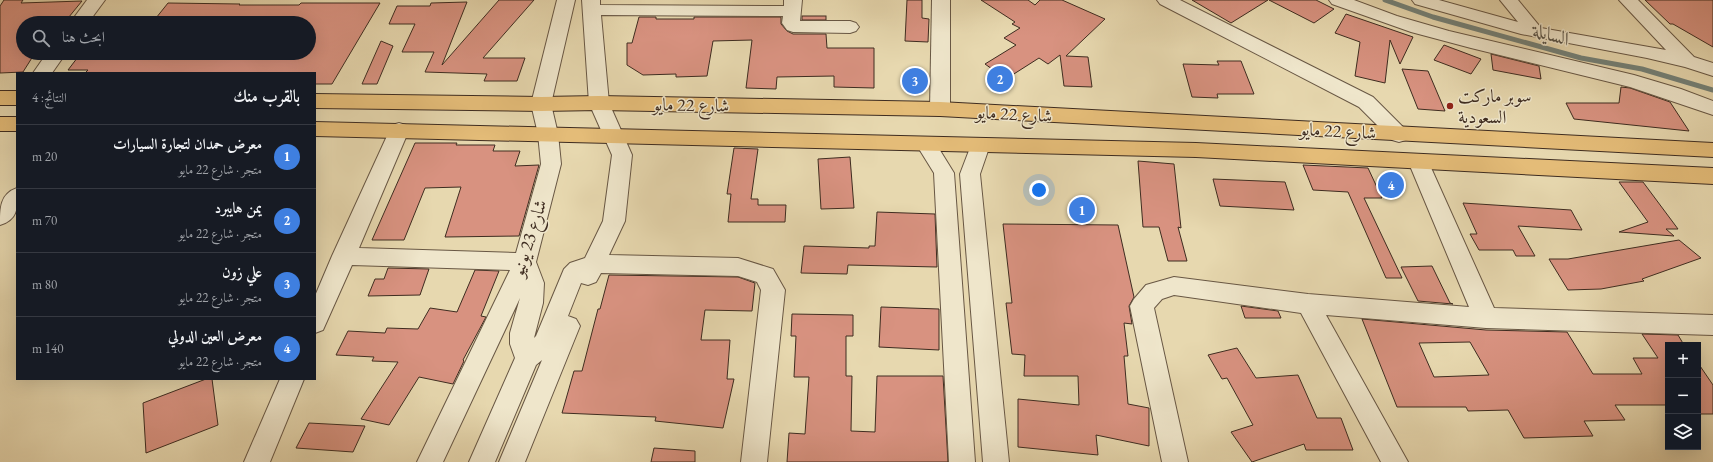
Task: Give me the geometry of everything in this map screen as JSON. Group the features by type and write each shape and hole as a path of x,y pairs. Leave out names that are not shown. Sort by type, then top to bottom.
{"main road":[{"path":"0,98 16,98"},
{"name":"شارع 22 مايو","path":"316,101 541,104 599,103 940,109 1713,150"},
{"path":"0,124 16,124"},
{"name":"شارع 22 مايو","path":"316,129 1196,150 1713,176"}],"street":[{"path":"84,16 96,0"},
{"name":"شارع 23 يونيو","path":"430,462 525,262 551,164 548,134 541,104 566,0"},
{"path":"940,109 941,0"},
{"path":"1166,0 1366,102 1399,134"},
{"path":"1338,0 1374,15 1447,37 1638,81 1678,93 1713,108"},
{"path":"1422,0 1462,13 1534,32 1686,60 1713,70"},
{"path":"1510,0 1534,32"},
{"path":"1628,0 1686,60"},
{"path":"512,462 593,264 614,221 622,155 599,103 591,5 792,6 791,23 793,26 850,27"},
{"path":"43,72 52,60"},
{"path":"316,321 399,130"},
{"path":"926,144 944,174 962,462"},
{"path":"980,145 970,174 996,462"},
{"path":"1418,161 1486,318"},
{"path":"944,174 946,170 956,166 965,168 970,174"},
{"path":"0,217 16,197"},
{"path":"343,256 525,262 532,283 531,303 522,333 522,344 527,358"},
{"path":"482,462 527,358 546,342 572,275 578,269 593,264 738,267 764,275 773,290 754,462"},
{"path":"1174,462 1142,306 1154,292 1174,286 1308,304 1486,318 1709,330"},
{"path":"1308,304 1395,462"},
{"path":"257,462 292,380"}],"building":[{"path":"4,0 23,0 21,3 82,1 70,16 16,16 16,60 31,60 23,72 0,73 0,6"},
{"path":"499,0 534,0 483,58 525,58 517,81 484,81 487,74 425,72 434,52 402,52 415,24 389,24 397,6 430,6 431,3 467,2 442,65"},
{"path":"907,0 922,0 922,18 929,19 928,42 905,41"},
{"path":"981,0 1028,0 1035,5 1040,0 1062,0 1105,19 1066,56 1088,57 1092,87 1064,86 1060,55 1048,64 1039,58 1006,79 985,64 1016,45 1004,38 1020,28 1012,24 1015,22"},
{"path":"1192,0 1268,0 1231,23"},
{"path":"1269,0 1316,0 1334,9 1314,23"},
{"path":"1645,0 1713,0 1713,47 1673,24 1670,24"},
{"path":"168,3 299,5 301,3 380,3 332,84 316,84 316,72 86,72 88,70 68,70 76,60 316,60 316,16 158,16"},
{"path":"1346,14 1413,37 1400,64 1390,40 1385,83 1355,76 1360,42 1335,33"},
{"path":"802,16 826,16 826,20 802,20"},
{"path":"639,17 656,17 656,19 694,19 694,17 781,17 781,24 787,31 793,34 826,34 827,48 874,48 874,88 834,87 834,76 777,77 776,89 746,88 752,40 713,41 707,76 676,77 676,74 643,75 627,65 627,43 632,43"},
{"path":"381,41 393,46 377,84 362,84"},
{"path":"1444,45 1481,59 1471,74 1434,60"},
{"path":"1491,54 1539,66 1541,79 1493,70"},
{"path":"1217,61 1241,61 1254,94 1217,94 1218,98 1192,97 1183,64 1219,65"},
{"path":"1402,69 1428,71 1445,111 1418,109"},
{"path":"1621,87 1630,88 1670,102 1689,131 1574,119 1566,103 1619,103"},
{"path":"415,143 495,145 493,151 520,151 515,166 539,165 519,236 445,237 461,187 425,188 404,240 372,240"},
{"path":"734,148 758,149 751,199 758,199 758,205 786,205 785,222 728,222 731,194 727,194"},
{"path":"850,157 854,208 821,209 818,159"},
{"path":"1138,161 1174,164 1181,228 1178,227 1187,261 1168,261 1159,227 1143,227"},
{"path":"1303,165 1368,168 1382,198 1364,198 1402,278 1386,278 1348,192 1313,190"},
{"path":"1213,179 1285,182 1294,210 1220,206"},
{"path":"1619,182 1643,182 1678,229 1666,229 1674,236 1619,232 1648,222"},
{"path":"1463,203 1571,210 1582,230 1518,226 1535,256 1516,256 1513,250 1479,250 1470,234 1477,234"},
{"path":"877,212 935,214 937,267 848,265 847,274 801,273 804,246 869,248 869,246 875,246"},
{"path":"1003,224 1118,225 1134,297 1129,306 1132,324 1124,323 1128,356 1124,356 1128,404 1149,408 1149,446 1096,435 1098,455 1018,447 1018,399 1079,405 1078,376 1024,376 1025,355 1012,354 1006,303 1012,303"},
{"path":"1679,240 1701,258 1642,279 1644,281 1601,289 1568,290 1549,259 1568,259"},
{"path":"1432,266 1450,303 1453,304 1418,301 1401,267"},
{"path":"388,268 429,269 420,295 368,296 375,279 384,279"},
{"path":"475,270 499,271 481,316 486,317 463,360 464,361 453,384 419,377 389,425 361,419 398,362 372,361 374,357 336,355 348,331 385,333 387,328 418,329 430,308 457,312"},
{"path":"609,275 738,277 755,283 752,311 705,310 701,340 730,340 727,379 734,379 723,428 655,421 656,417 562,413 574,371 582,371 598,309 600,309"},
{"path":"1241,306 1278,311 1281,318 1245,318"},
{"path":"881,307 939,309 939,350 879,347"},
{"path":"792,314 853,315 853,336 846,336 846,376 852,376 851,431 875,432 877,376 943,376 948,462 787,462 789,433 805,434 809,377 794,377 796,336 791,336"},
{"path":"1362,319 1486,330 1567,332 1593,374 1642,374 1633,358 1658,358 1642,334 1678,335 1682,342 1665,342 1665,405 1615,405 1625,420 1584,421 1593,436 1524,438 1508,410 1468,411 1466,407 1397,407","holes":["1470,342 1489,375 1434,377 1419,343"]},
{"path":"1237,348 1256,378 1298,375 1317,418 1341,418 1353,450 1306,450 1304,444 1252,462 1231,432 1253,425 1227,378 1222,379 1208,355"},
{"path":"1701,367 1713,385 1713,414 1701,414"},
{"path":"203,380 212,380 218,425 146,453 143,403"},
{"path":"309,423 365,426 353,452 296,448"},
{"path":"654,448 695,451 695,462 651,462"}],"waterway":[{"name":"السايلة","path":"1385,0 1433,17 1581,58 1642,69 1713,90"}],"place":[{"name":"يمن هايبرد","path":"1000,79"},
{"name":"علي زون","path":"915,81"},
{"name":"سوبر ماركت السعودية","path":"1450,106"},
{"name":"معرض العين الدولي","path":"1391,185"},
{"name":"معرض حمدان لتجارة السيارات","path":"1082,210"}]}
